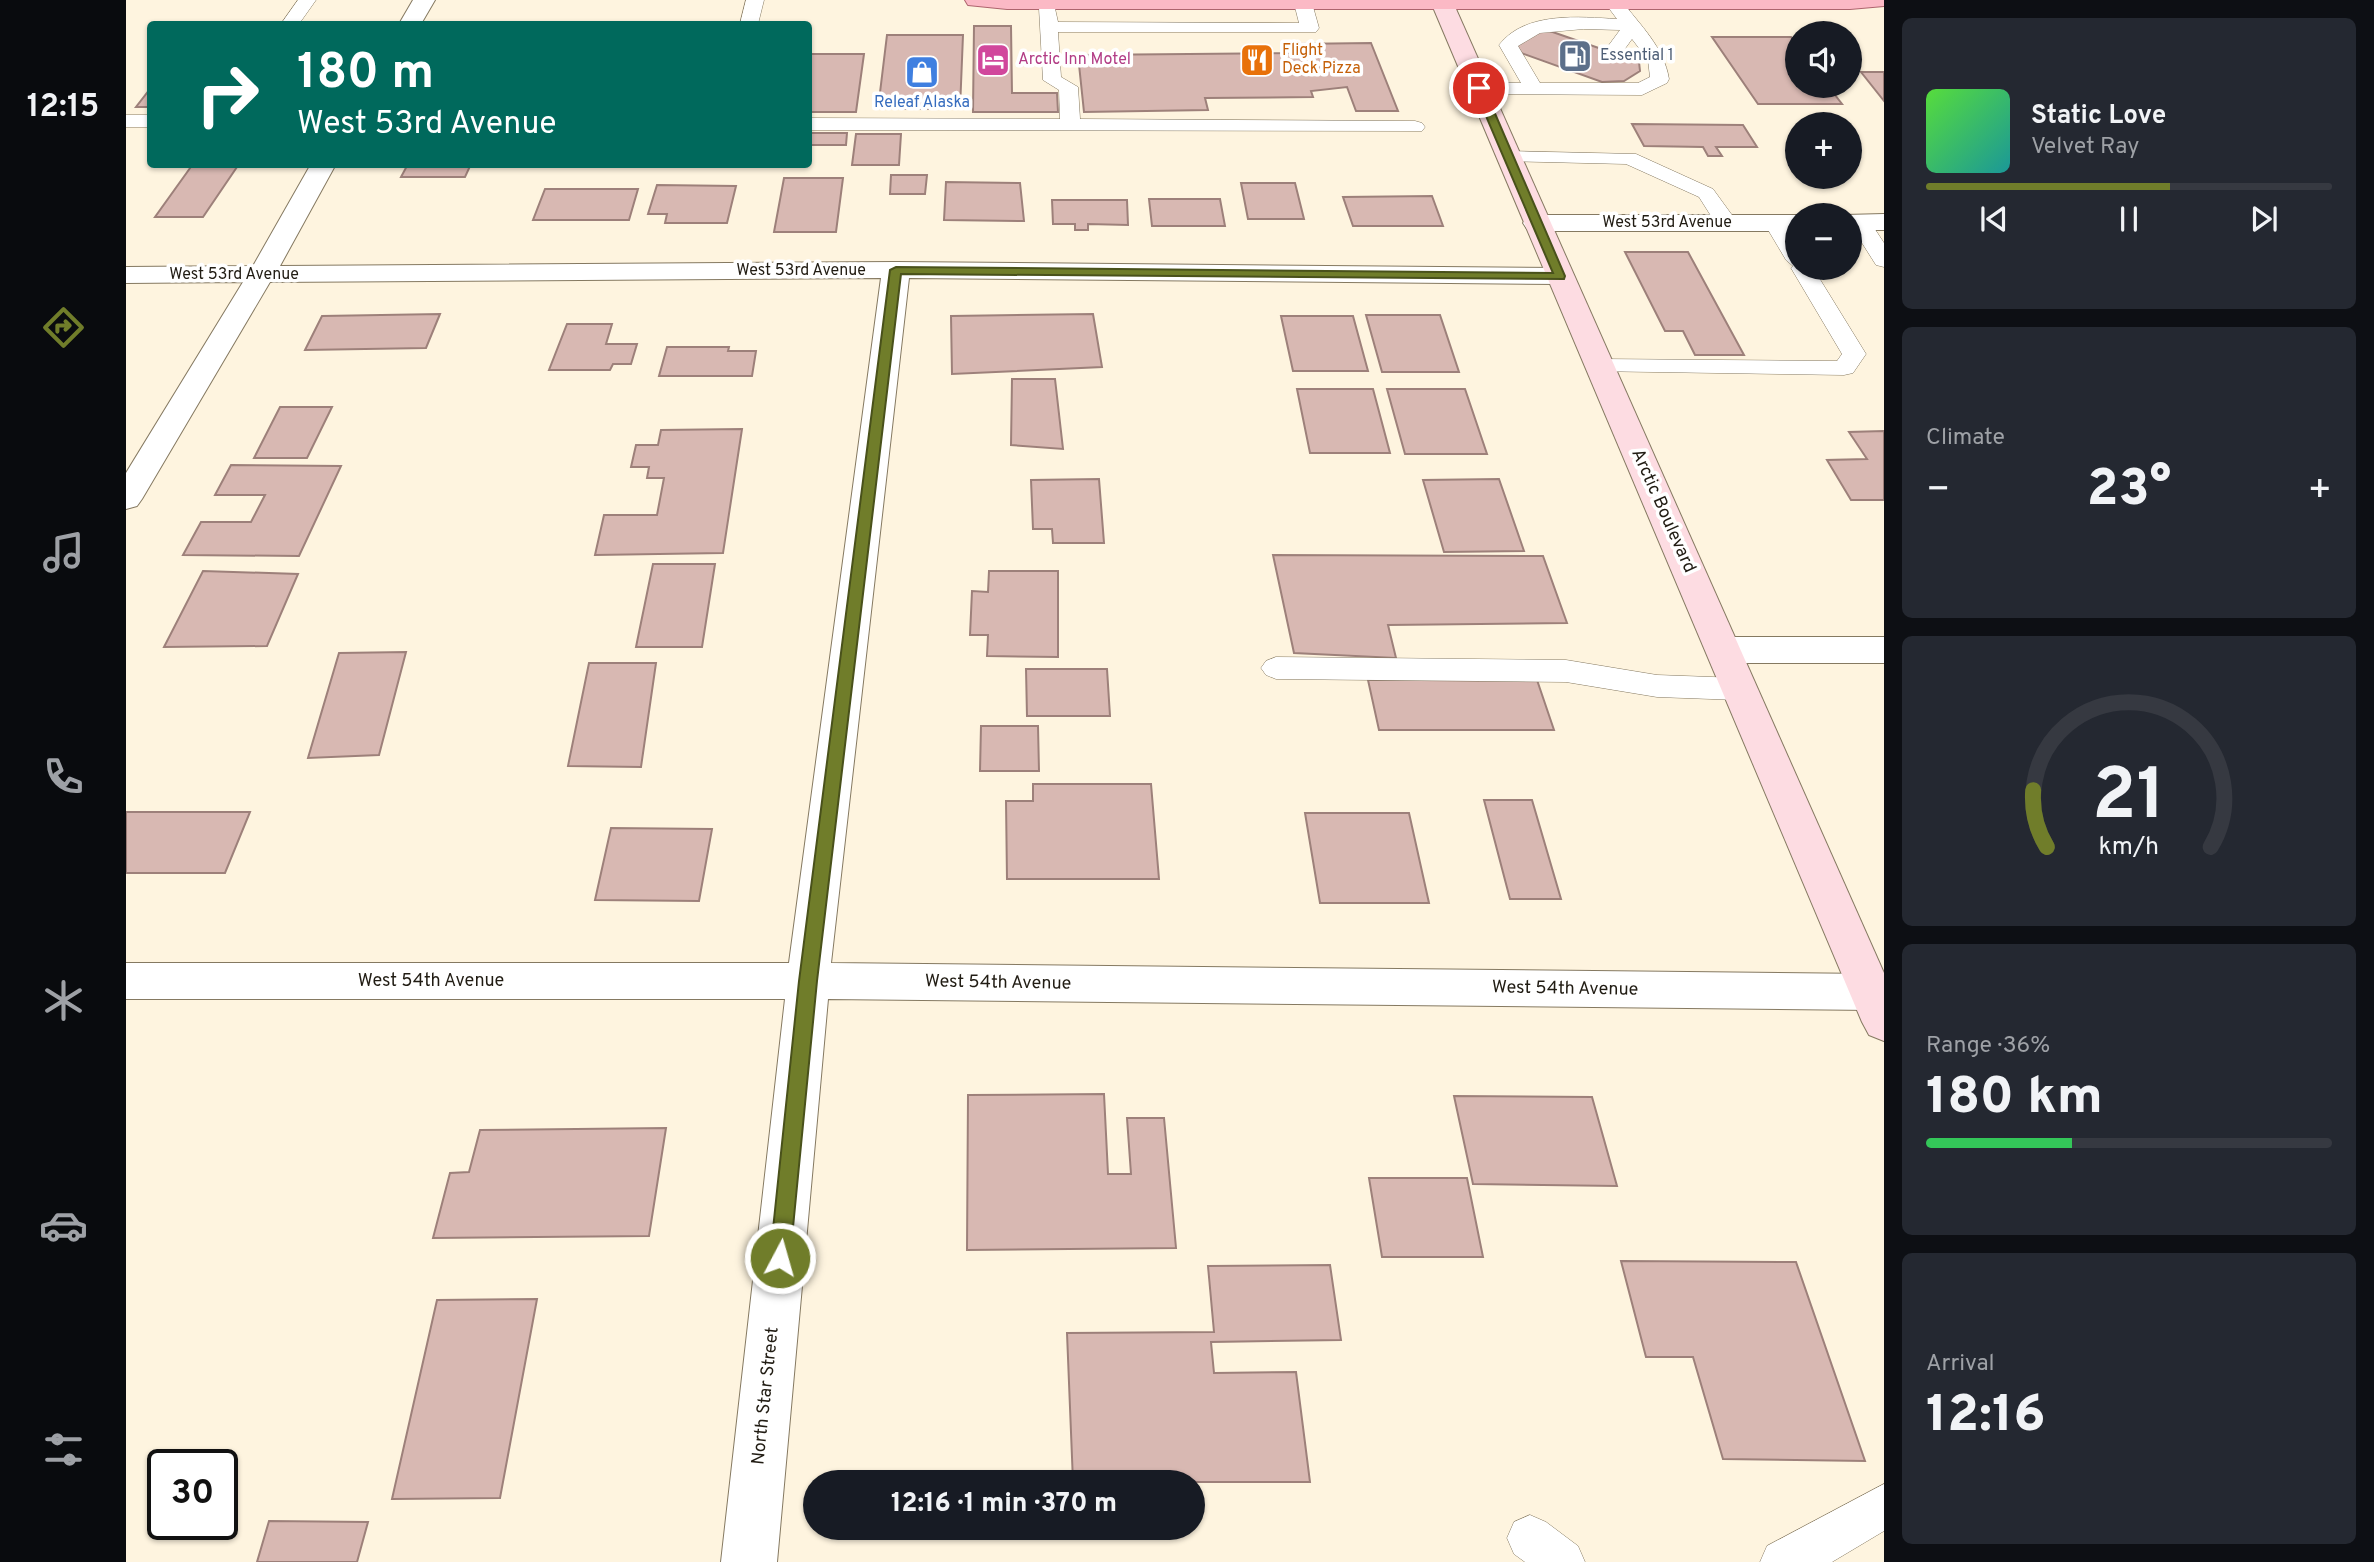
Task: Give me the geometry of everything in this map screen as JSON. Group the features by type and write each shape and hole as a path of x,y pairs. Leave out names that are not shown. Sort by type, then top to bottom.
{"main road":[{"path":"976,0 1047,3 1850,3 1881,0"},
{"name":"Arctic Boulevard","path":"1441,2 1725,650 1739,689 1880,1002"}],"street":[{"path":"412,21 424,0"},
{"path":"126,499 261,275 322,168"},
{"name":"West 53rd Avenue","path":"1536,223 1785,223"},
{"name":"West 53rd Avenue","path":"126,275 896,270 1560,276"},
{"name":"North Star Street","path":"750,1562 808,981 896,270"},
{"path":"1725,650 1884,650"},
{"name":"West 54th Avenue","path":"126,981 808,981 1880,1002"}],"lane":[{"path":"292,21 307,0"},
{"path":"750,21 755,0"},
{"path":"1047,3 1052,80 1068,87 1070,121"},
{"path":"1049,27 1310,28 1303,3"},
{"path":"1479,88 1642,89 1660,79 1657,61 1633,25 1614,3"},
{"path":"1534,88 1508,45 1518,35 1546,25 1633,25"},
{"path":"1573,39 1633,25"},
{"path":"1612,53 1633,25"},
{"path":"1534,88 1538,59"},
{"path":"1534,88 1582,75"},
{"path":"126,121 147,121"},
{"path":"812,124 1415,127"},
{"path":"1508,157 1629,158 1706,193 1726,222"},
{"path":"1864,222 1884,260"},
{"path":"1599,366 1844,368 1853,354 1809,280"},
{"path":"1276,668 1566,671 1657,686 1739,689"},
{"path":"1783,1562 1792,1560 1884,1506"}],"building":[{"name":"Arctic Inn Motel","path":"974,26 1011,26 1012,93 1057,93 1058,112 973,112"},
{"name":"Essential 1","path":"1544,29 1639,62 1640,71 1624,81 1602,82 1510,49"},
{"name":"Releaf Alaska","path":"887,35 963,35 960,109 878,109"},
{"path":"1712,37 1785,37 1785,98 1837,98 1842,104 1758,104"},
{"path":"1371,43 1398,111 1356,111 1347,87 1311,91 1313,97 1205,98 1208,110 1084,112 1078,55 1296,53 1293,44"},
{"path":"812,54 864,54 856,112 812,112"},
{"path":"1862,72 1884,72 1884,101 1862,73"},
{"path":"147,93 147,107 136,107"},
{"path":"1632,124 1743,125 1757,147 1716,147 1722,156 1708,156 1703,147 1644,146"},
{"path":"812,133 847,133 846,145 812,145"},
{"path":"856,134 901,134 899,165 852,165"},
{"path":"190,168 236,168 203,217 155,217"},
{"path":"406,168 469,168 465,177 401,177"},
{"path":"891,175 927,175 925,194 890,194"},
{"path":"784,178 843,178 836,232 774,232"},
{"path":"946,182 1020,183 1024,221 944,220"},
{"path":"1241,183 1295,183 1304,219 1248,219"},
{"path":"657,185 736,186 727,223 665,223 667,214 648,214"},
{"path":"545,189 638,189 629,220 533,220"},
{"path":"1432,196 1443,226 1353,226 1343,197"},
{"path":"1149,199 1220,199 1225,226 1152,226"},
{"path":"1052,200 1127,200 1128,225 1088,224 1088,230 1075,230 1075,224 1053,224"},
{"path":"1625,252 1688,252 1744,355 1695,355 1683,331 1665,331"},
{"path":"440,314 426,348 305,350 322,316"},
{"path":"1093,314 1102,367 952,374 951,316"},
{"path":"1366,315 1440,315 1459,372 1382,372"},
{"path":"1281,316 1353,316 1368,371 1293,371"},
{"path":"567,324 612,324 606,344 637,344 631,364 613,364 610,370 549,370"},
{"path":"667,347 729,347 728,351 756,351 752,376 659,376"},
{"path":"1012,379 1055,379 1063,449 1011,445"},
{"path":"1297,389 1373,389 1390,453 1310,453"},
{"path":"1387,389 1465,389 1487,454 1405,454"},
{"path":"280,407 332,407 307,458 254,458"},
{"path":"742,429 723,553 595,555 604,515 657,515 664,478 647,478 649,467 631,467 636,445 658,445 661,430"},
{"path":"1884,431 1884,500 1851,500 1827,460 1867,459 1849,432"},
{"path":"231,465 341,466 299,556 183,555 201,522 251,522 265,495 215,495"},
{"path":"1099,479 1104,543 1053,543 1052,529 1033,529 1031,480"},
{"path":"1499,479 1524,551 1444,552 1423,480"},
{"path":"1273,555 1543,556 1567,623 1388,625 1396,658 1294,653"},
{"path":"653,564 715,564 702,647 636,647"},
{"path":"203,571 298,574 267,646 164,647"},
{"path":"989,571 1058,571 1058,657 987,656 988,635 970,635 972,591 988,592"},
{"path":"406,652 379,755 308,758 339,653"},
{"path":"589,663 656,663 641,767 568,766"},
{"path":"1026,669 1107,669 1110,716 1027,716"},
{"path":"1368,680 1537,680 1554,730 1379,730"},
{"path":"981,726 1038,726 1039,771 980,771"},
{"path":"1033,784 1151,784 1159,879 1007,879 1006,801 1033,801"},
{"path":"1484,800 1532,800 1561,899 1510,899"},
{"path":"126,812 250,812 225,873 126,873"},
{"path":"1305,813 1409,813 1429,903 1320,903"},
{"path":"611,828 712,829 699,901 595,900"},
{"path":"1104,1094 1108,1174 1131,1174 1127,1118 1164,1118 1176,1248 967,1250 968,1095"},
{"path":"1454,1096 1592,1097 1617,1186 1473,1184"},
{"path":"666,1128 649,1236 433,1238 450,1173 469,1172 480,1130"},
{"path":"1369,1178 1467,1178 1483,1257 1382,1257"},
{"path":"1621,1261 1796,1262 1865,1461 1723,1459 1693,1357 1646,1357"},
{"path":"1330,1265 1341,1340 1211,1342 1214,1373 1296,1372 1310,1482 1205,1482 1205,1470 1073,1470 1067,1333 1214,1332 1208,1266"},
{"path":"537,1299 500,1498 392,1499 437,1300"},
{"path":"269,1521 368,1522 357,1562 257,1562"}],"place":[{"name":"Essential 1","path":"1575,56"},
{"name":"Arctic Inn Motel","path":"993,60"},
{"name":"Flight Deck Pizza","path":"1257,60"},
{"name":"Releaf Alaska","path":"922,72"}],"route":[{"path":"780,1258 808,981 896,270 1560,276 1479,88"}]}
